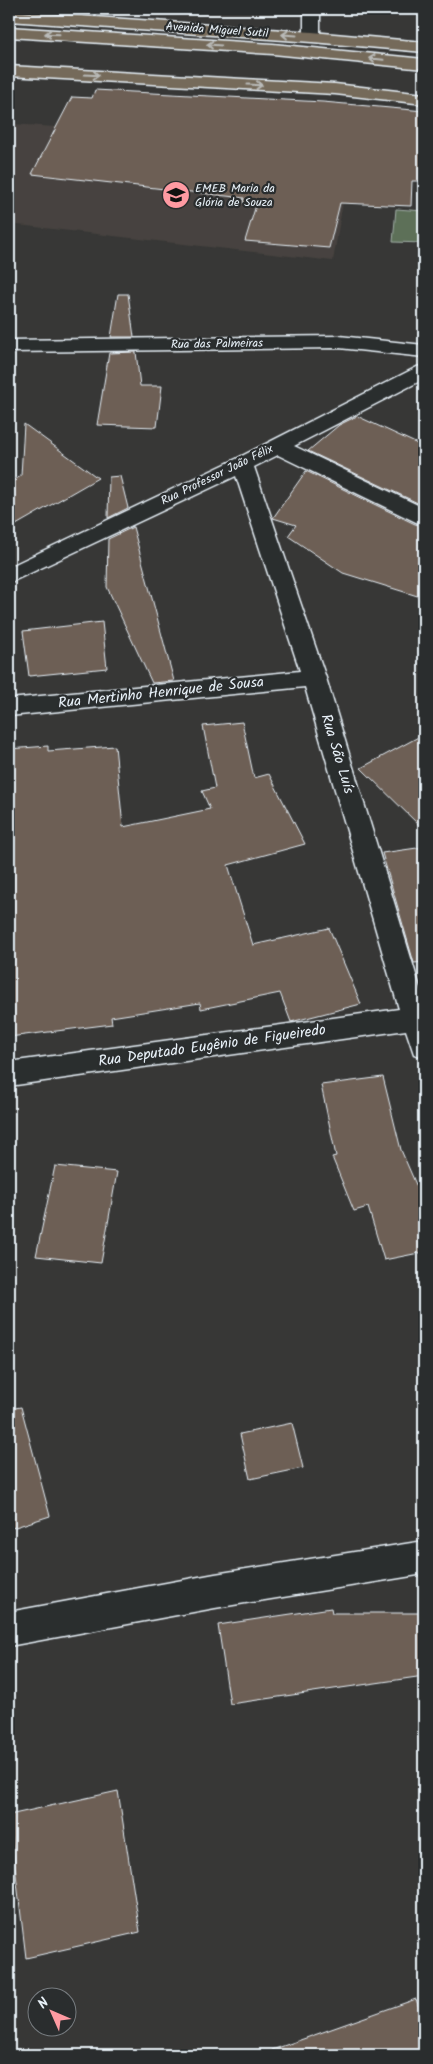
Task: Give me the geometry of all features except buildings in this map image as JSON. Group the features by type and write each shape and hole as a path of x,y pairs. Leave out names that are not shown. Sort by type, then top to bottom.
{"main road":[{"name":"Avenida Miguel Sutil","path":"9,16 312,37 424,47"},
{"path":"9,32 273,49 424,64"},
{"path":"114,55 232,61 424,79"},
{"path":"9,71 335,89 424,98"}],"street":[{"path":"9,16 10,9"},
{"path":"312,9 312,37"},
{"name":"Rua das Palmeiras","path":"9,346 339,342 390,346 424,352"},
{"name":"Rua Professor João Félix","path":"9,576 243,464 424,371"},
{"path":"277,446 424,517"},
{"name":"Rua São Luís","path":"243,464 314,678 424,1046"},
{"name":"Rua Mertinho Henrique de Sousa","path":"9,708 314,678"},
{"name":"Rua Deputado Eugênio de Figueiredo","path":"9,1074 415,1018"},
{"path":"9,1629 215,1591 424,1556"}],"shaded area":[{"name":"EMEB Maria da Glória de Souza","path":"357,119 333,261 9,224 9,165 12,124 127,132"}],"green space":[{"path":"396,209 424,211 424,243 393,242"}],"place":[{"name":"EMEB Maria da Glória de Souza","path":"176,195"}]}
